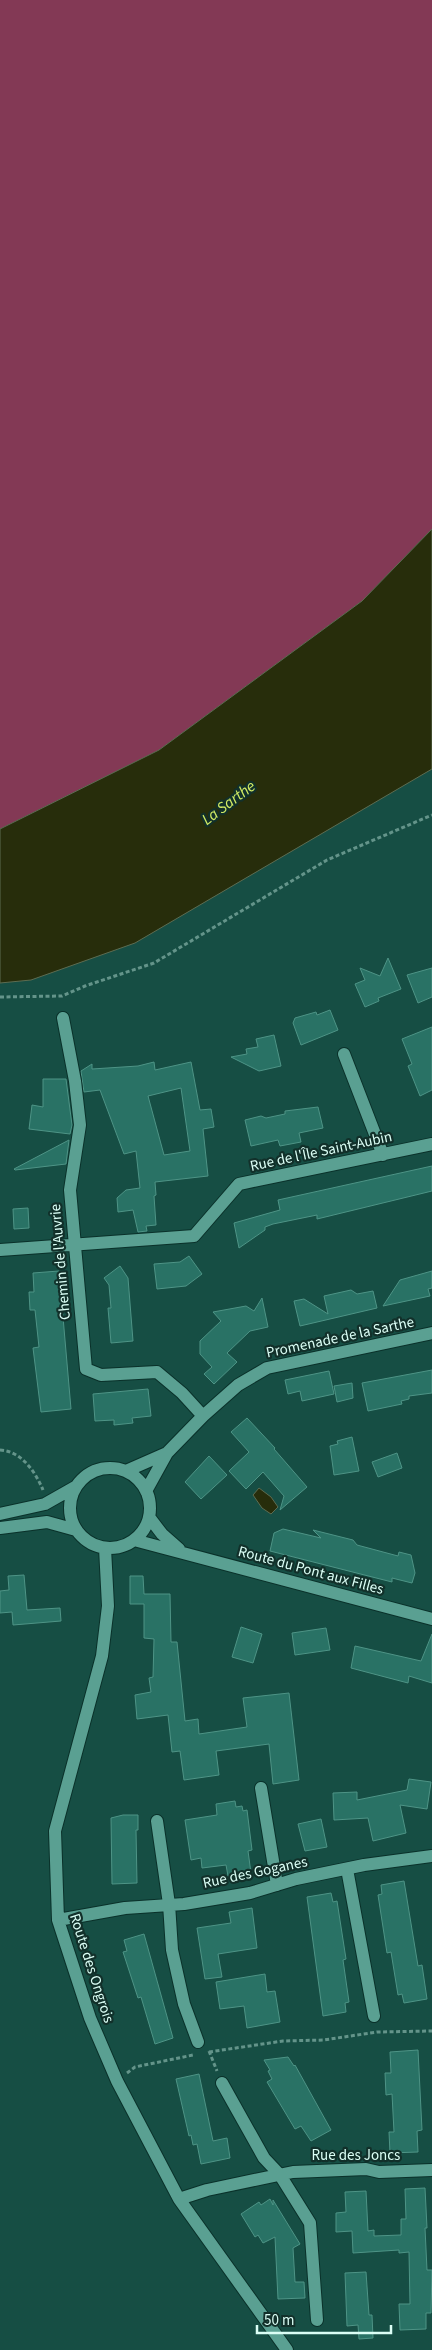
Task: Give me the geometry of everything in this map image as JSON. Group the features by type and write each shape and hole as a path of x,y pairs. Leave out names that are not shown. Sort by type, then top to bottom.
{"street":[{"name":"Chemin de l'Auvrie","path":"64,1018 75,1081 80,1125 70,1190 86,1369 101,1375 157,1372 182,1393 203,1416"},
{"path":"344,1054 383,1155"},
{"name":"Rue de l'Île Saint-Aubin","path":"0,1250 194,1236 240,1184 432,1144"},
{"name":"Promenade de la Sarthe","path":"146,1491 167,1453 203,1416 238,1385 267,1368 432,1333"},
{"name":"Promenade de la Sarthe","path":"126,1471 167,1453"},
{"path":"0,1514 45,1504 75,1487 87,1474 98,1469 114,1468 126,1471 138,1479 146,1491 150,1504 149,1517 144,1529 134,1540 120,1546 105,1548 89,1542 76,1530 69,1511 71,1496 75,1487"},
{"name":"Route du Pont aux Filles","path":"149,1517 162,1534 181,1551"},
{"path":"0,1528 47,1522 76,1530"},
{"name":"Route du Pont aux Filles","path":"134,1540 181,1551 233,1567 432,1620"},
{"name":"Route des Ongrois","path":"105,1548 108,1606 102,1656 55,1831 58,1920 90,2018 117,2080 179,2199 287,2350"},
{"path":"261,1788 277,1885"},
{"path":"157,1821 169,1904 172,1950 184,2004 198,2042"},
{"name":"Rue des Goganes","path":"58,1920 125,1908 250,1893 347,1869 432,1856"},
{"path":"347,1869 374,2016"},
{"path":"222,2083 264,2158 280,2175 310,2223 317,2320"},
{"name":"Rue des Joncs","path":"179,2199 208,2190 293,2172 366,2169 379,2172 432,2170"}],"path":[{"path":"0,997 62,996 84,986 154,963 327,860 432,815"},
{"path":"0,1450 9,1450 22,1459 35,1473 42,1489 45,1504"},
{"path":"117,2080 135,2066 210,2052 283,2041 324,2040 377,2032 432,2031"},
{"path":"198,2042 210,2052 222,2083"}],"shaded area":[{"path":"0,0 432,0 432,529 362,601 159,750 0,829"}],"water":[{"name":"La Sarthe","path":"432,529 432,769 135,943 31,980 0,983 0,829 159,750 362,601"},
{"path":"259,1488 271,1497 278,1507 271,1514 262,1508 253,1495"}],"building":[{"path":"388,958 401,989 378,998 379,1001 365,1007 355,984 365,980 360,968 380,976"},
{"path":"432,968 432,997 418,1003 407,975"},
{"path":"330,1010 338,1030 301,1045 293,1023 295,1018 316,1012 317,1015"},
{"path":"432,1027 432,1090 420,1096 408,1066 412,1064 402,1039"},
{"path":"274,1035 281,1066 259,1071 231,1057 247,1054 246,1049 258,1047 256,1039"},
{"path":"154,1062 155,1070 191,1062 200,1110 211,1109 214,1127 203,1129 208,1176 155,1182 156,1225 146,1226 147,1231 138,1232 133,1210 118,1212 117,1198 126,1190 140,1188 136,1151 124,1154 100,1090 84,1092 81,1071 92,1064 92,1069 138,1066","holes":["181,1088 190,1151 164,1155 148,1096"]},
{"path":"43,1079 66,1079 72,1125 70,1134 29,1129 32,1105 43,1107"},
{"path":"318,1107 323,1128 299,1133 301,1142 280,1146 278,1140 251,1146 245,1120 261,1116 266,1118 285,1114 285,1111"},
{"path":"69,1140 66,1164 14,1169"},
{"path":"432,1166 432,1191 317,1219 317,1215 273,1224 265,1227 265,1230 239,1248 234,1223 280,1210 278,1200"},
{"path":"28,1208 29,1228 14,1229 13,1209"},
{"path":"189,1256 202,1274 186,1286 157,1289 154,1264 180,1262"},
{"path":"120,1266 128,1278 133,1341 111,1343 108,1308 111,1308 109,1285 104,1278"},
{"path":"59,1271 71,1409 41,1412 33,1348 39,1347 35,1310 30,1310 29,1292 34,1292 33,1273"},
{"path":"432,1271 432,1288 428,1289 430,1296 383,1306 400,1280"},
{"path":"351,1290 357,1294 373,1291 377,1308 300,1326 294,1301 304,1299 328,1314 324,1296"},
{"path":"262,1298 268,1327 250,1331 227,1353 237,1362 214,1384 204,1374 212,1367 200,1354 200,1341 221,1321 213,1312 246,1306 254,1311"},
{"path":"432,1370 432,1393 409,1396 409,1399 401,1401 402,1404 368,1411 362,1383"},
{"path":"329,1371 334,1394 302,1401 300,1391 288,1394 285,1380"},
{"path":"352,1383 353,1398 337,1402 334,1386"},
{"path":"148,1389 151,1416 132,1418 133,1423 114,1425 114,1420 95,1421 93,1394"},
{"path":"247,1418 307,1487 280,1510 284,1496 263,1472 246,1489 229,1471 249,1452 231,1432"},
{"path":"352,1437 359,1471 334,1475 330,1446 338,1444 337,1441"},
{"path":"397,1453 402,1468 378,1477 372,1462"},
{"path":"209,1456 227,1475 201,1499 185,1482"},
{"path":"283,1529 321,1538 313,1530 353,1540 357,1545 398,1556 399,1552 411,1555 415,1573 412,1583 392,1578 392,1582 270,1551 274,1533"},
{"path":"24,1575 27,1610 60,1608 61,1621 13,1625 12,1612 0,1613 0,1591 9,1590 8,1576"},
{"path":"130,1576 143,1576 144,1594 170,1594 171,1642 177,1642 185,1721 198,1719 199,1734 247,1727 243,1698 289,1693 299,1780 273,1784 269,1744 216,1751 219,1775 184,1780 180,1751 172,1752 168,1715 137,1719 135,1695 151,1692 149,1678 153,1677 154,1639 144,1638 144,1604 130,1604"},
{"path":"241,1627 262,1634 253,1663 232,1657"},
{"path":"326,1628 330,1650 295,1655 292,1633"},
{"path":"432,1634 432,1683 409,1676 408,1683 351,1668 355,1646 421,1661"},
{"path":"409,1779 431,1782 427,1809 400,1805 406,1833 373,1841 368,1818 334,1820 333,1793 357,1792 357,1800 407,1790"},
{"path":"235,1801 236,1807 242,1806 243,1811 247,1810 252,1850 248,1851 251,1873 228,1876 226,1865 202,1868 201,1858 191,1860 185,1820 217,1815 216,1804"},
{"path":"123,1815 138,1815 138,1830 136,1830 137,1883 112,1884 111,1818"},
{"path":"321,1819 327,1847 305,1851 298,1824"},
{"path":"404,1881 418,1966 422,1965 427,1999 404,2003 402,1994 398,1995 391,1952 387,1953 378,1895 382,1894 381,1885"},
{"path":"331,1893 333,1902 337,1901 346,1959 343,1960 349,2002 345,2003 346,2012 323,2016 307,1897"},
{"path":"252,1908 257,1948 218,1954 222,1977 205,1979 197,1928 231,1923 229,1912"},
{"path":"144,1934 173,2038 155,2044 141,1997 138,1998 123,1952 127,1951 124,1940"},
{"path":"265,1974 267,1992 275,1991 280,2022 247,2028 244,2006 220,2009 216,1982"},
{"path":"418,2050 422,2130 417,2131 418,2152 390,2153 389,2132 394,2132 392,2094 386,2095 385,2073 391,2073 390,2052"},
{"path":"288,2057 295,2065 331,2130 311,2141 301,2126 295,2129 267,2082 272,2079 268,2071 270,2070 264,2060"},
{"path":"199,2074 213,2141 227,2138 230,2158 201,2164 197,2144 193,2145 191,2135 189,2136 176,2079"},
{"path":"425,2188 427,2270 432,2270 431,2313 426,2313 426,2329 400,2330 399,2304 410,2304 409,2252 399,2253 399,2250 353,2253 352,2231 336,2232 336,2213 346,2212 345,2192 366,2191 368,2231 374,2230 374,2236 401,2235 401,2219 406,2219 405,2189"},
{"path":"270,2199 273,2205 273,2200 300,2244 293,2248 295,2282 304,2282 305,2298 278,2299 275,2237 263,2243 258,2235 255,2237 241,2214 259,2202 261,2205"},
{"path":"366,2272 369,2315 372,2315 373,2338 359,2339 358,2325 347,2326 345,2273"}]}
